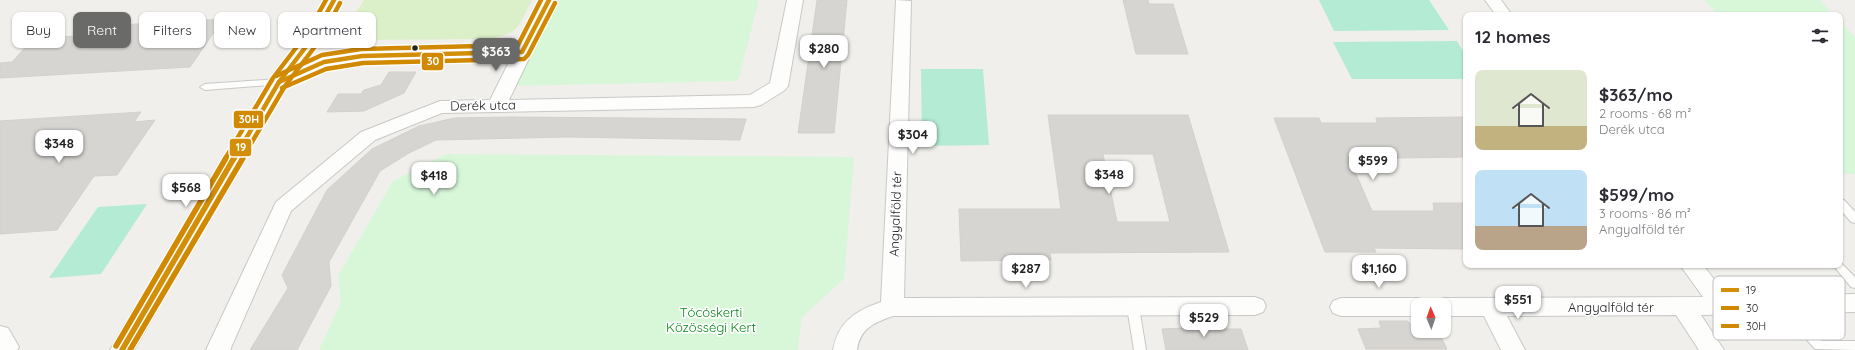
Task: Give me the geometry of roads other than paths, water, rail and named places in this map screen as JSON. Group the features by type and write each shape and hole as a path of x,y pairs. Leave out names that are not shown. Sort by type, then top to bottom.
{"street":[{"path":"327,12 334,0"},
{"path":"497,105 549,0"},
{"name":"Derék utca","path":"218,350 283,208 368,136 440,106 754,101 779,86 795,0"},
{"path":"1493,0 1502,12"},
{"name":"Angyalföld tér","path":"892,307 903,1"},
{"path":"122,350 279,82 305,48"},
{"path":"330,48 362,56"},
{"path":"279,82 324,62 362,56 522,52"},
{"path":"1693,268 1713,294"},
{"name":"Angyalföld tér","path":"1845,303 1855,303"},
{"path":"845,350 846,338 863,317 892,307 1255,306"},
{"name":"Angyalföld tér","path":"1451,307 1713,306"},
{"path":"1341,307 1411,307"},
{"path":"1491,307 1513,350"},
{"path":"1683,307 1712,350"},
{"path":"0,335 6,347 4,350"}],"lane":[{"path":"205,87 279,82"},
{"path":"1843,206 1855,219"},
{"path":"1841,268 1855,284"},
{"path":"1133,307 1140,350"},
{"path":"1814,340 1819,346 1855,346"}],"park label":[{"name":"Tócóskerti Közösségi Kert","path":"711,320"}]}
